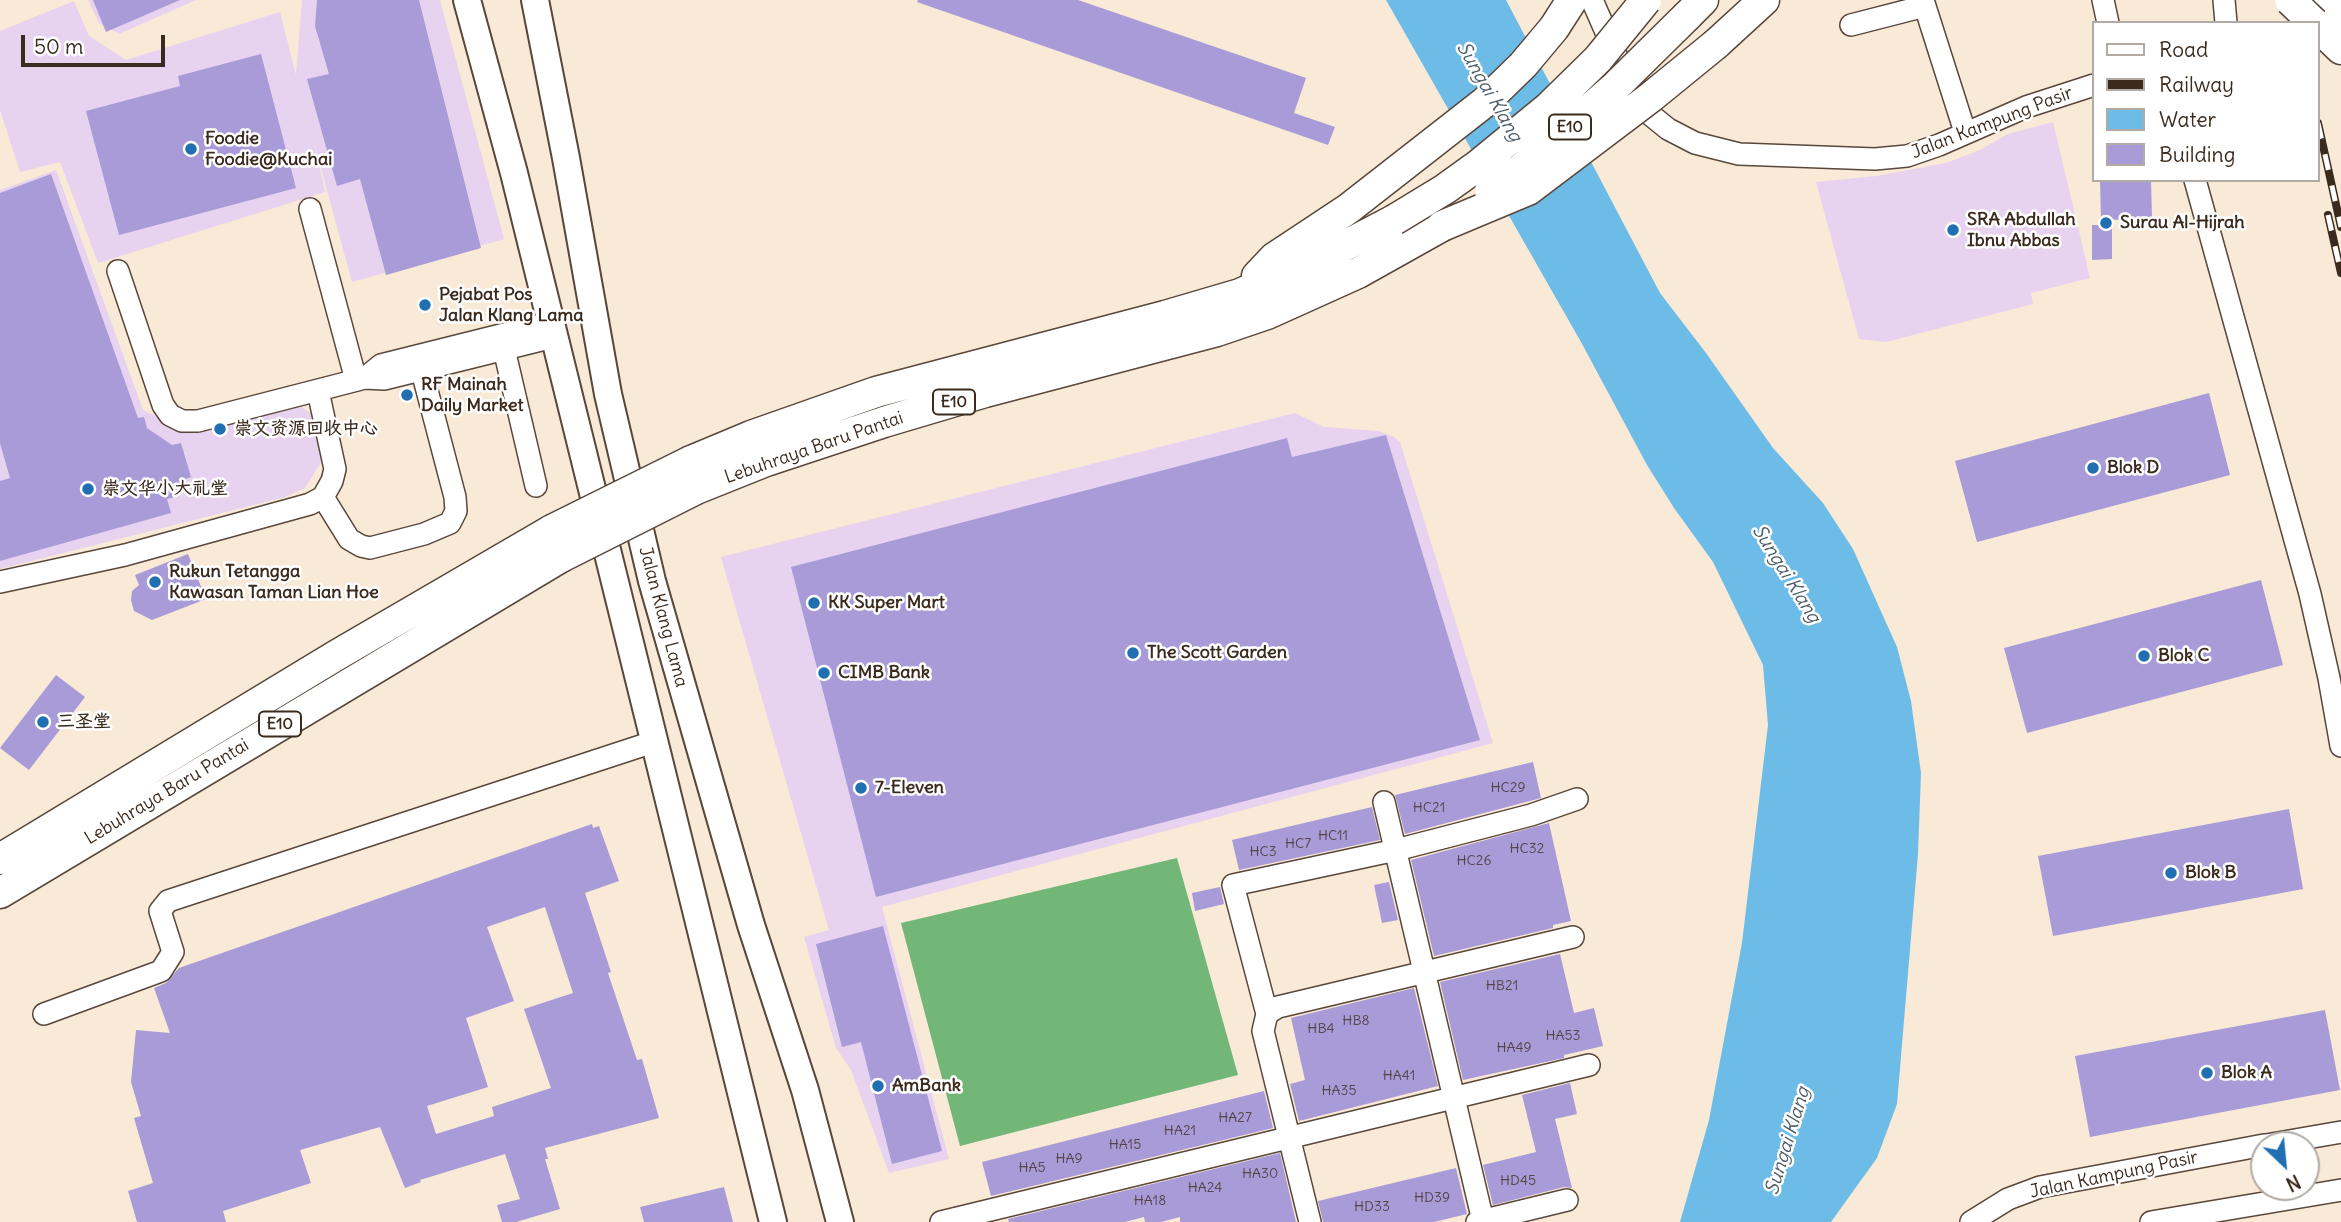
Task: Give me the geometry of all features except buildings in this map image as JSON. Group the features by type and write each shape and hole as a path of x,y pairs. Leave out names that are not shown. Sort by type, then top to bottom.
{"highway":[{"path":"1240,293 1274,258 1348,209 1485,102 1523,65 1554,28 1572,0"},
{"name":"Lebuhraya Baru Pantai","path":"0,859 337,655 693,475 751,436 876,392 1154,319 1240,293 1333,253 1394,220 1466,174 1549,107 1598,59 1646,0"},
{"path":"1442,226 1528,190 1651,97 1716,44 1764,0"},
{"path":"2290,0 2312,21"},
{"path":"2318,0 2341,14"},
{"name":"Lebuhraya Baru Pantai","path":"693,475 766,461 985,392 1217,331 1268,314 1357,273 1442,226 1521,169 1616,86 1695,8"},
{"path":"2320,29 2341,49"},
{"name":"Lebuhraya Baru Pantai","path":"0,894 556,544"}],"main road":[{"path":"467,0 514,173 773,1222"},
{"name":"Jalan Klang Lama","path":"534,4 566,159 608,394 652,581 753,934 805,1090 838,1220"}],"street":[{"name":"Jalan Kampung Pasir","path":"1592,0 1620,64 1647,112 1668,129 1695,143 1739,154 1875,159 1907,156 2026,107 2092,86"},
{"path":"2103,0 2108,21"},
{"path":"2224,0 2226,21"},
{"path":"1851,25 1924,3 1965,132"},
{"path":"2196,182 2311,594 2341,746"},
{"path":"310,209 361,379"},
{"path":"118,271 163,405 170,415 182,421 198,421 361,379 381,365 419,363 504,349 551,330"},
{"path":"419,363 551,330"},
{"path":"504,349 536,486"},
{"path":"323,497 349,539 370,548 424,534 450,523 456,511 455,497 419,363"},
{"path":"0,582 125,555 310,504 323,497 335,469 318,391"},
{"path":"44,1014 161,971 173,952 160,911 161,906 169,901 653,742"},
{"path":"1310,1222 1263,1031 1267,1014 1233,885 1396,850 1531,815 1577,799"},
{"path":"1384,802 1455,1098 1480,1221 1567,1200"},
{"path":"1267,1014 1278,1007 1573,937"},
{"path":"941,1222 1589,1065"},
{"name":"Jalan Kampung Pasir","path":"2320,1136 2341,1132"},
{"name":"Jalan Kampung Pasir","path":"1970,1222 2008,1199 2040,1187 2250,1148"},
{"path":"2151,1222 2341,1190"}],"shaded area":[{"path":"88,0 196,0 119,34 99,23"},
{"path":"302,0 440,0 504,239 352,282 314,143 325,192 98,263 60,162 20,172 0,110 0,31 74,1 89,36 126,60 280,12 296,75"},
{"name":"SRA Abdullah Ibnu Abbas","path":"2053,122 2090,278 2031,293 2033,304 1886,342 1859,339 1816,182 1877,176 1946,163 1980,150 2008,134"},
{"path":"56,170 143,410 184,430 298,404 314,416 324,458 305,488 285,497 0,569 0,190"},
{"name":"The Scott Garden","path":"1295,413 1324,427 1378,431 1400,442 1493,743 882,907 949,1159 889,1173 851,1070 836,1048 804,937 829,930 721,557"}],"green space":[{"path":"1177,858 1238,1075 960,1146 901,923"}],"water":[{"name":"Sungai Klang","path":"1386,0 1506,0 1660,293 1773,448 1823,503 1853,549 1897,647 1911,701 1921,773 1918,854 1897,1104 1877,1158 1831,1222 1680,1222 1709,1120 1742,943 1768,725 1763,665 1713,562 1647,465 1581,342"}],"railway":[{"path":"2290,0 2295,21"},
{"path":"2320,132 2341,227"},
{"path":"2328,215 2341,273"}],"place":[{"name":"Foodie Foodie@Kuchai","path":"191,149"},
{"name":"Surau Al-Hijrah","path":"2106,223"},
{"name":"SRA Abdullah Ibnu Abbas","path":"1953,230"},
{"name":"Pejabat Pos Jalan Klang Lama","path":"425,305"},
{"name":"RF Mainah Daily Market","path":"407,395"},
{"name":"崇文资源回收中心","path":"220,429"},
{"name":"Blok D","path":"2093,468"},
{"name":"崇文华小大礼堂","path":"88,489"},
{"name":"Rukun Tetangga Kawasan Taman Lian Hoe","path":"155,582"},
{"name":"KK Super Mart","path":"814,603"},
{"name":"The Scott Garden","path":"1133,653"},
{"name":"Blok C","path":"2144,656"},
{"name":"CIMB Bank","path":"824,673"},
{"name":"三圣堂","path":"43,722"},
{"name":"7-Eleven","path":"861,788"},
{"name":"Blok B","path":"2171,873"},
{"name":"Blok A","path":"2207,1073"},
{"name":"AmBank","path":"878,1086"}]}
